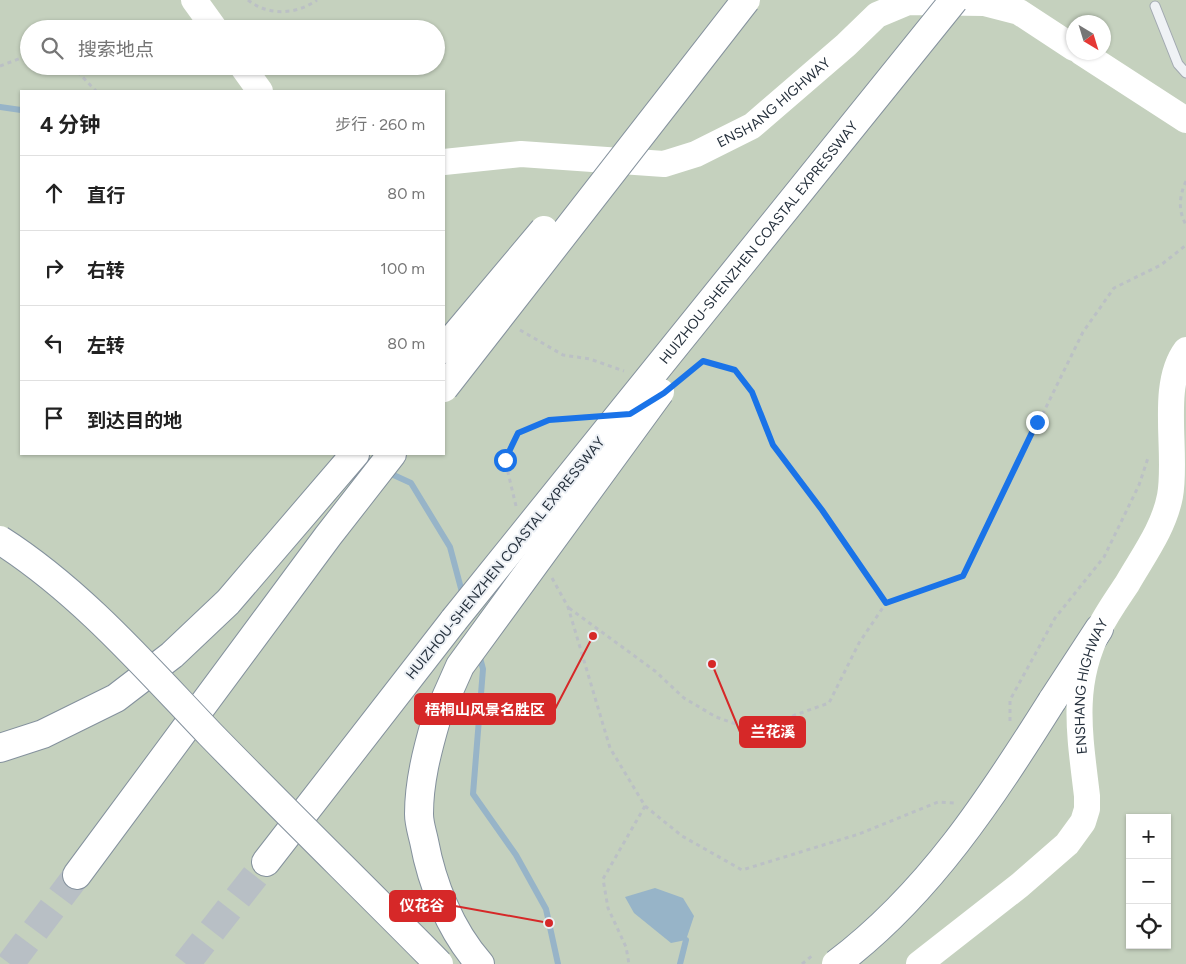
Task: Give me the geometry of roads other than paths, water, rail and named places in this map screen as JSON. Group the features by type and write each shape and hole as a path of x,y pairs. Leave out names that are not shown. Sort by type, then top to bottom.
{"highway":[{"path":"445,348 739,0"},
{"path":"445,387 746,0"},
{"name":"HUIZHOU-SHENZHEN COASTAL EXPRESSWAY","path":"266,862 454,620 954,0"},
{"path":"480,964 470,953 447,913 429,870 419,815 425,758 436,720 460,666 871,102"},
{"path":"0,748 43,734 116,698 172,655 228,602 354,455"},
{"path":"77,875 328,536 391,455"},
{"path":"0,540 52,578 112,632 439,964"},
{"path":"828,957 900,908 958,843 998,786 1099,629"}],"street":[{"path":"194,0 208,20"},
{"name":"ENSHANG HIGHWAY","path":"445,162 521,154 664,164 696,154 752,126 846,46 877,15 908,2 984,3 1019,12 1066,43"},
{"path":"1093,60 1186,120"},
{"path":"248,75 259,90"},
{"name":"ENSHANG HIGHWAY","path":"918,964 1020,885 1068,844 1083,822 1087,809 1087,796 1078,706 1084,668 1099,629 1154,540 1164,518 1170,496 1173,473 1172,398 1175,376 1186,350"}],"lane":[{"path":"1155,6 1178,64 1186,74"}],"water":[{"path":"655,888 683,898 694,916 686,940 671,943 634,913 625,897"}],"waterway":[{"path":"0,107 20,110"},
{"path":"387,472 411,483 450,547 463,596"},
{"path":"479,654 483,669 473,794 516,855 546,909 558,964"},
{"path":"680,964 686,940"}],"tunnel":[{"path":"186,964 266,862"},
{"path":"10,964 77,875"}],"place":[{"name":"梧桐山风景名胜区","path":"593,636"},
{"name":"兰花溪","path":"712,664"},
{"name":"仪花谷","path":"549,923"}]}
